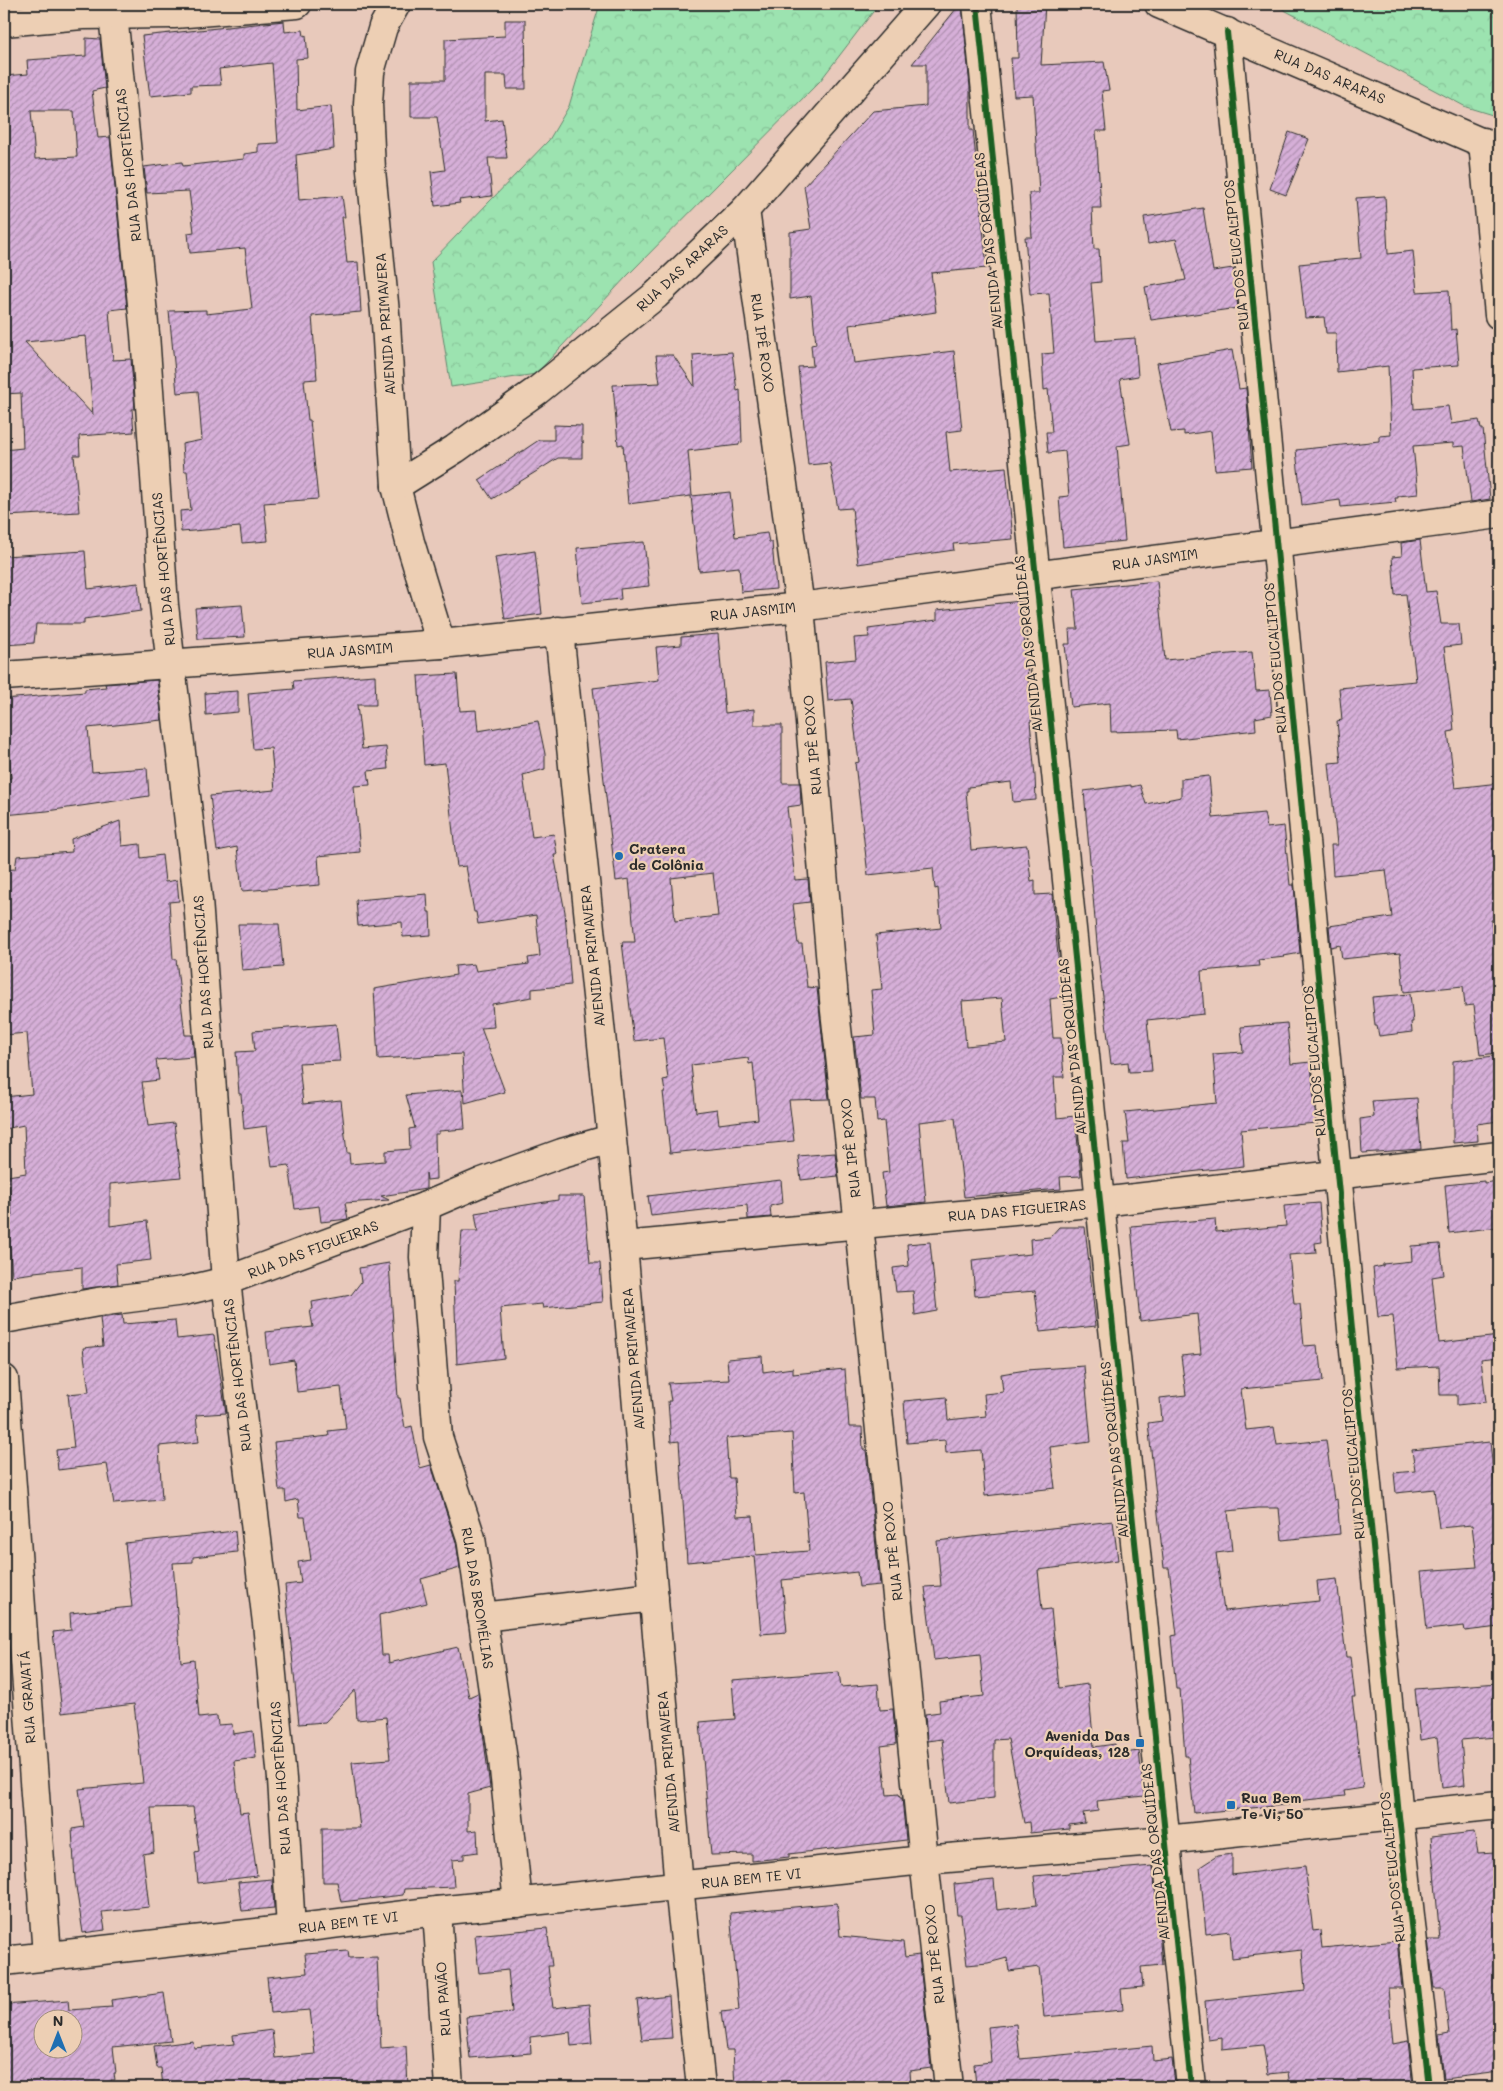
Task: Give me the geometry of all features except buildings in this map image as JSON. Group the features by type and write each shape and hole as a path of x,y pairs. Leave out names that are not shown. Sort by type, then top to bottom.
{"street":[{"path":"4,22 79,9 113,14 174,14 297,4"},
{"name":"AVENIDA PRIMAVERA","path":"396,4 383,27 370,72 368,104 371,170 386,323 396,486 410,542 441,644"},
{"name":"RUA DAS ARARAS","path":"396,486 455,449 538,390 656,295 745,210 926,4"},
{"name":"AVENIDA DAS ORQUÍDEAS","path":"977,4 1033,577 1101,1202 1191,2087"},
{"name":"RUA DAS ARARAS","path":"1159,4 1491,146"},
{"name":"RUA DAS HORTÊNCIAS","path":"113,14 145,334 164,605 198,900 226,1281 268,1643 283,1795 290,1929"},
{"name":"RUA DOS EUCALIPTOS","path":"1227,32 1399,1816 1429,2087"},
{"path":"1491,146 1499,315"},
{"name":"RUA IPÊ ROXO","path":"745,210 800,607 835,1011 949,2087"},
{"name":"RUA JASMIM","path":"4,676 171,662 441,644 800,607 1033,577 1276,542 1499,514"},
{"name":"AVENIDA PRIMAVERA","path":"559,631 623,1246 679,1886 701,2087"},
{"name":"RUA DAS FIGUEIRAS","path":"4,1319 98,1302 184,1291 226,1281 426,1206 500,1176 611,1139"},
{"name":"RUA DAS FIGUEIRAS","path":"623,1246 1101,1202 1499,1156"},
{"name":"RUA DAS BROMÉLIAS","path":"426,1206 424,1257 438,1437 471,1538 503,1760 518,1903"},
{"name":"RUA GRAVATÁ","path":"4,1379 47,1955"},
{"path":"482,1617 654,1597"},
{"name":"RUA BEM TE VI","path":"4,1961 437,1911 924,1860 1166,1840 1499,1806"},
{"name":"RUA PAVÃO","path":"437,1911 449,2087"}],"green space":[{"path":"600,4 879,4 820,81 627,276 536,374 451,387 431,262 549,140 569,106"},
{"path":"1273,4 1499,4 1499,117 1466,107"}],"cycle path":[{"path":"977,4 1029,525 1191,2087"},
{"path":"1227,32 1399,1816 1429,2087"}],"place":[{"name":"Cratera de Colônia","path":"619,856"},
{"name":"Avenida Das Orquídeas, 128","path":"1140,1743"},
{"name":"Rua Bem Te Vi, 50","path":"1231,1805"}]}
